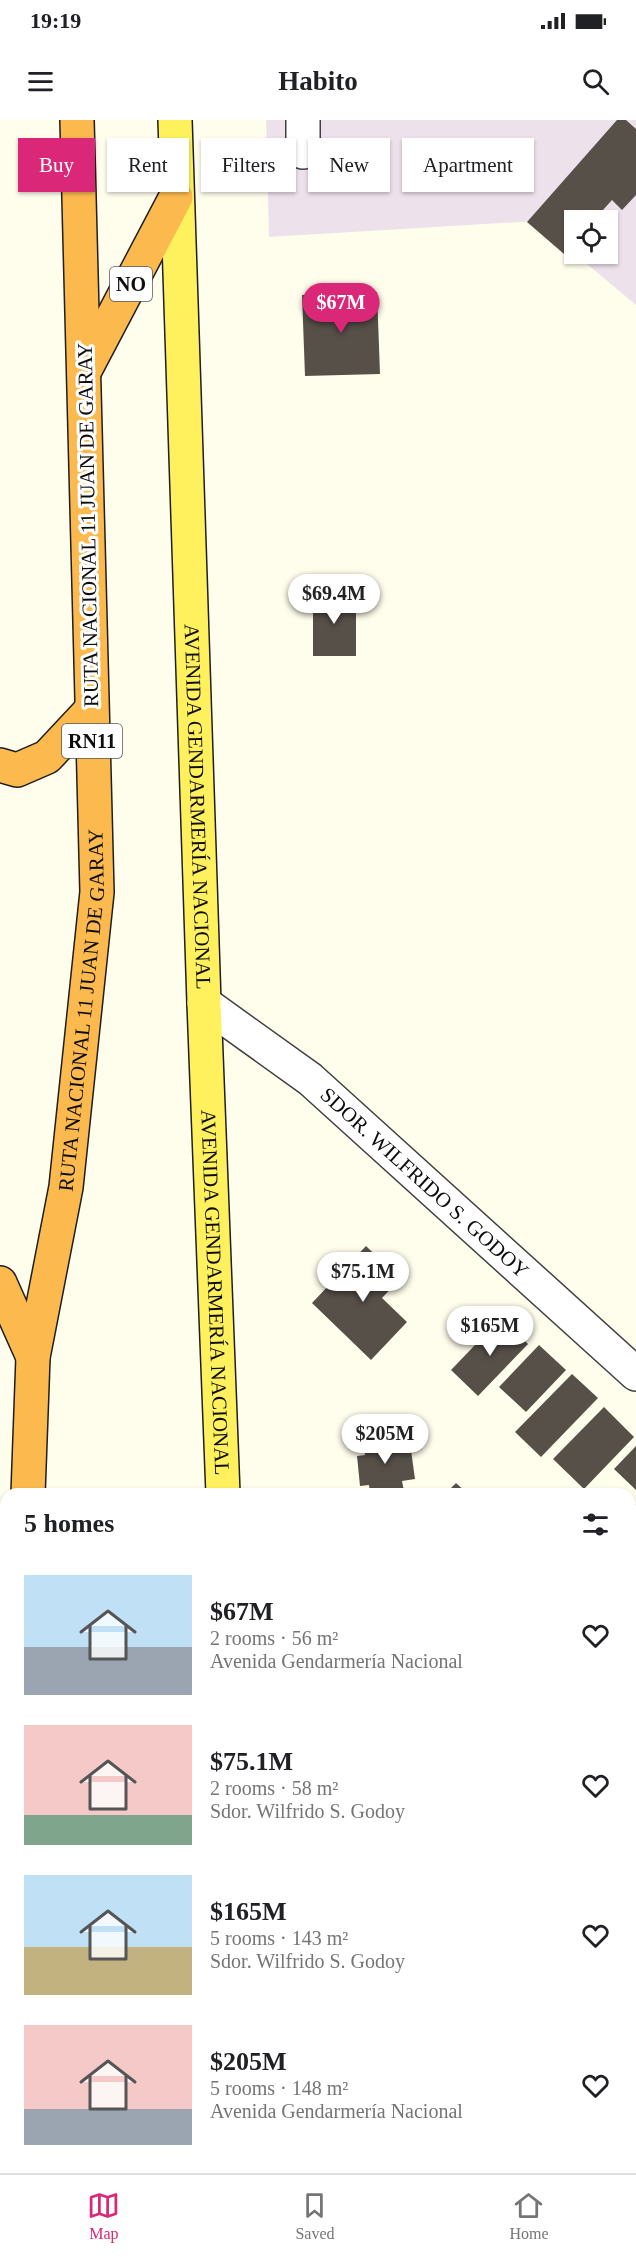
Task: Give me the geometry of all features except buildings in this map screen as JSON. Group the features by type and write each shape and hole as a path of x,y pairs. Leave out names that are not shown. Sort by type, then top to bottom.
{"highway":[{"name":"RUTA NACIONAL 11 JUAN DE GARAY","path":"28,1488 33,1357 66,1187 97,892 77,120"},
{"name":"NO","path":"85,370 176,197"},
{"path":"0,765 17,770 47,757 91,710"},
{"name":"RUTA NACIONAL 11 JUAN DE GARAY","path":"0,1283 33,1357"}],"main road":[{"name":"AVENIDA GENDARMERÍA NACIONAL","path":"175,120 204,1003 223,1488"}],"street":[{"path":"303,120 303,153"},
{"name":"SDOR. WILFRIDO S. GODOY","path":"204,1003 310,1079 636,1374"}],"shaded area":[{"path":"266,120 636,120 636,305 587,264 618,264 618,210 564,210 564,244 537,221 269,237 268,192 296,192 296,138 266,138"}]}
